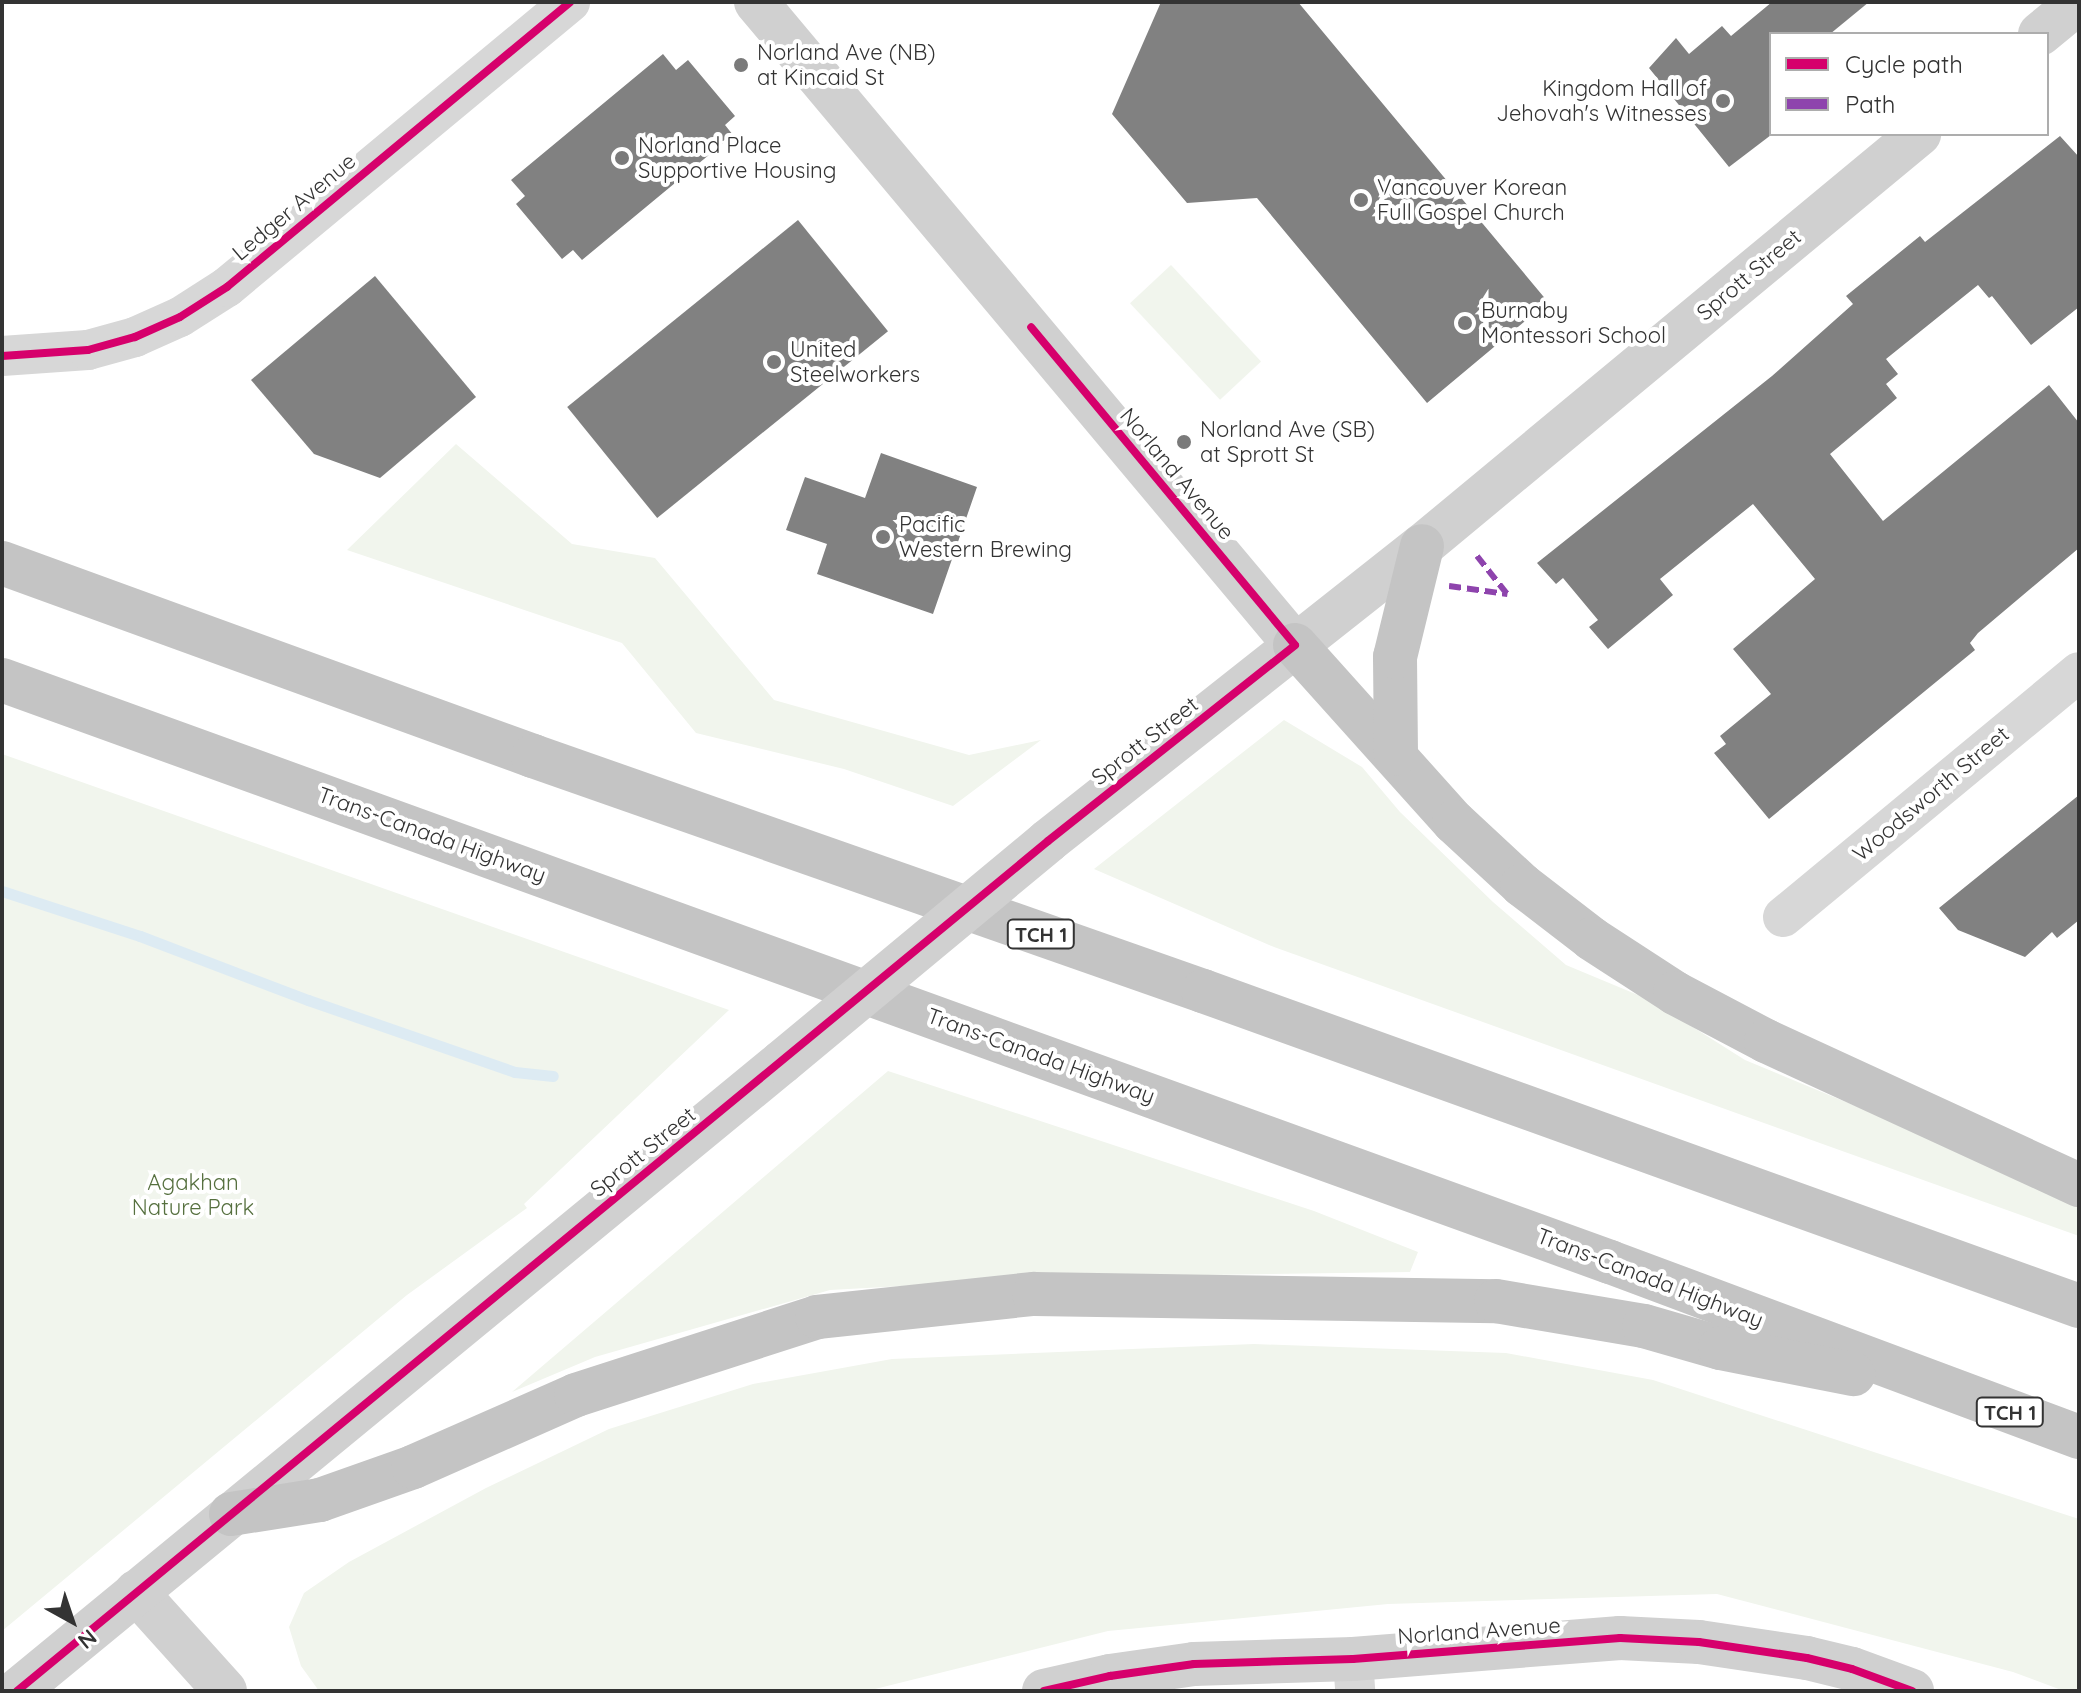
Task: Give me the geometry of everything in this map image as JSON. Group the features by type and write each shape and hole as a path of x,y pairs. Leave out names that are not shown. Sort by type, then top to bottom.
{"highway":[{"path":"1396,754 1395,657 1422,546"},
{"name":"TCH 1","path":"2,563 518,750 1189,985 2079,1306"},
{"path":"1295,645 1454,822 1522,885 1592,939 1675,993 1766,1041 2079,1185"},
{"name":"Trans-Canada Highway","path":"2,680 1610,1262 1940,1388 2079,1437"},
{"path":"231,1514 320,1500 413,1467 576,1395 817,1317 1034,1294 1496,1301 1644,1326 1797,1365 1940,1388"}],"main road":[{"name":"Norland Avenue","path":"756,2 1295,645"},
{"path":"2042,32 2079,2"},
{"name":"Sprott Street","path":"17,1691 1048,841 1422,546 1917,136"},
{"path":"136,1592 225,1691"},
{"name":"Norland Avenue","path":"1044,1691 1110,1676 1194,1664 1354,1675 1620,1638 1699,1642 1807,1658 1852,1669 1912,1691"}],"street":[{"name":"Ledger Avenue","path":"2,356 88,350 135,337 192,309 227,287 570,2"},
{"name":"Woodsworth Street","path":"1783,917 2079,672"}],"green space":[{"path":"1171,265 1261,362 1220,400 1130,303"},
{"path":"456,444 572,544 655,558 774,700 969,755 1041,740 953,806 844,769 696,733 622,643 347,550"},
{"path":"1284,720 1362,767 1400,812 1493,902 1566,965 1650,1000 1745,1060 2079,1199 2079,1236 1274,947 1094,869"},
{"name":"Agakhan Nature Park","path":"2,754 729,1010 524,1204 527,1208 407,1295 2,1631"},
{"path":"888,1071 1314,1211 1418,1252 1410,1272 1071,1277 830,1290 595,1357 512,1392"},
{"path":"1254,1344 1506,1353 1653,1380 2079,1519 2079,1691 2064,1691 2013,1672 1717,1594 1388,1604 1108,1631 867,1691 319,1691 301,1666 289,1627 304,1593 349,1562 486,1488 609,1429 753,1384 892,1359"}],"building":[{"name":"Vancouver Korean Full Gospel Church","path":"1161,2 1298,2 1548,302 1427,403 1257,198 1187,203 1112,114"},
{"name":"Kingdom Hall of Jehovah's Witnesses","path":"1772,2 1869,2 1832,32 1769,32 1770,136 1729,167 1649,68 1676,38 1689,54 1722,26 1731,36"},
{"name":"Norland Place Supportive Housing","path":"663,54 676,70 688,60 735,116 725,125 733,135 582,260 573,250 562,259 516,204 525,196 511,180"},
{"path":"2060,136 2079,157 2079,307 2031,345 1992,296 1989,298 1978,285 1886,359 1898,374 1886,384 1897,398 1830,454 1883,521 2049,385 2079,423 2079,548 1978,633 1970,643 1975,650 1769,819 1714,753 1726,744 1720,736 1771,694 1733,649 1815,579 1753,504 1660,579 1673,595 1608,649 1589,627 1598,620 1563,578 1556,584 1537,563 1772,376 1853,304 1846,296 1920,236 1925,242"},
{"path":"798,220 888,331 657,518 567,407"},
{"path":"375,276 476,397 380,478 314,454 251,380"},
{"name":"Pacific Western Brewing","path":"881,453 977,487 933,614 817,574 827,544 786,530 805,477 865,498"},
{"path":"2079,795 2079,920 2057,938 2052,932 2025,957 1958,930 1939,908"}],"waterway":[{"path":"2,891 140,936 308,1000 515,1072 553,1076"}],"marked path":[{"path":"1477,556 1507,594"},
{"path":"1449,586 1507,594"}],"cycle path":[{"path":"2,356 88,350 135,337 180,317 227,287 570,2"},
{"path":"17,1691 1048,841 1295,645 1031,327"},
{"path":"1044,1691 1110,1676 1194,1664 1353,1659 1620,1638 1699,1642 1807,1658 1852,1669 1912,1691"}],"place":[{"name":"Norland Ave (NB) at Kincaid St","path":"741,65"},
{"name":"Kingdom Hall of Jehovah's Witnesses","path":"1723,101"},
{"name":"Norland Place Supportive Housing","path":"622,158"},
{"name":"Vancouver Korean Full Gospel Church","path":"1361,200"},
{"name":"Burnaby Montessori School","path":"1465,323"},
{"name":"United Steelworkers","path":"774,362"},
{"name":"Norland Ave (SB) at Sprott St","path":"1184,442"},
{"name":"Pacific Western Brewing","path":"883,537"}]}
